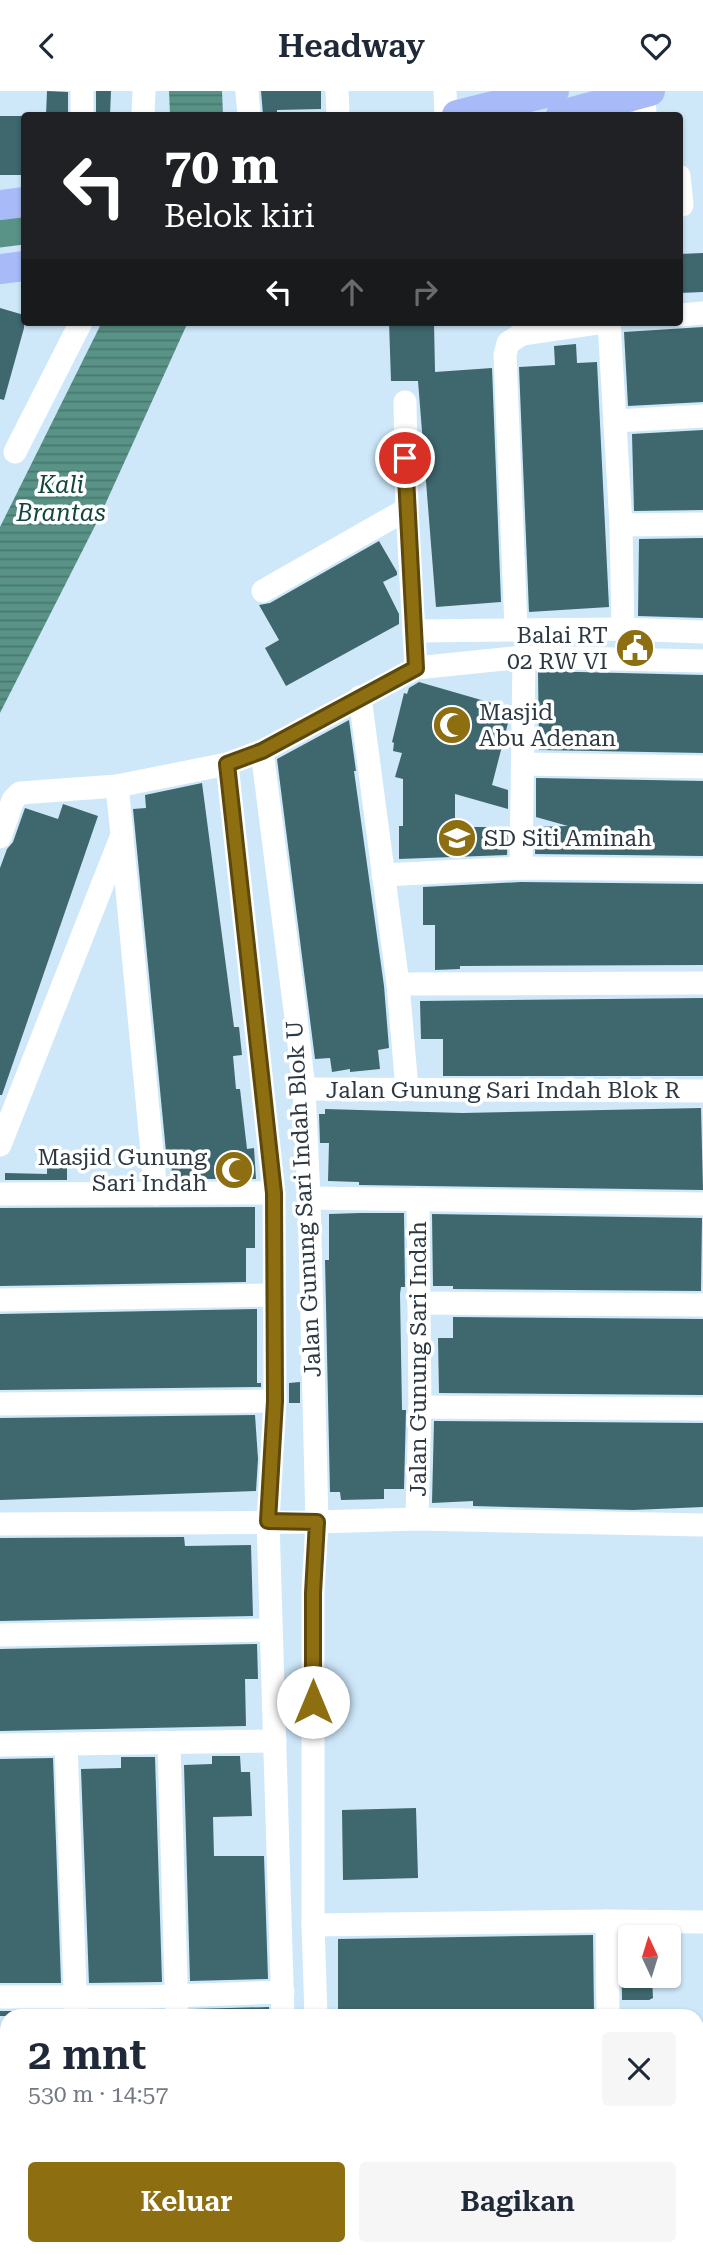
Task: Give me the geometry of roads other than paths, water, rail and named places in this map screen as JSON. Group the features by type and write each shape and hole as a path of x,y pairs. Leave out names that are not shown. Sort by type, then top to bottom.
{"main road":[{"path":"466,112 511,97 563,103 646,100"},
{"path":"0,205 21,202"},
{"path":"0,269 21,266"}],"street":[{"path":"82,91 82,112"},
{"path":"143,112 144,91"},
{"path":"247,91 249,112"},
{"path":"337,91 338,112"},
{"path":"445,91 446,112"},
{"path":"683,315 703,313"},
{"path":"15,452 79,326"},
{"path":"516,629 505,355 508,343 518,335 579,326"},
{"path":"606,326 621,525 623,629"},
{"path":"405,402 407,509 416,668"},
{"path":"615,421 703,416"},
{"path":"264,591 407,509"},
{"path":"621,525 703,524"},
{"path":"414,631 623,629 703,632"},
{"path":"521,868 524,657"},
{"path":"0,837 13,800 20,793 117,786 227,764 262,751 416,668 524,657 703,661"},
{"path":"360,697 398,984 407,1089"},
{"name":"Jalan Gunung Sari Indah Blok U","path":"262,751 304,1089 309,1198 317,1522 313,1593 313,1925 316,2009"},
{"path":"227,764 274,1193 275,1401 268,1521 284,2009"},
{"path":"523,764 703,767"},
{"path":"117,786 156,1194"},
{"path":"0,1145 122,835"},
{"path":"383,876 521,868 703,870"},
{"path":"398,984 703,983"},
{"name":"Jalan Gunung Sari Indah Blok R","path":"304,1089 703,1091"},
{"path":"0,1193 274,1193"},
{"path":"309,1198 703,1204"},
{"name":"Jalan Gunung Sari Indah","path":"417,1519 420,1407 418,1199"},
{"path":"0,1300 274,1295"},
{"path":"419,1303 703,1305"},
{"path":"0,1404 275,1401"},
{"path":"420,1407 703,1409"},
{"path":"0,1524 417,1519 703,1525"},
{"path":"0,1635 271,1630"},
{"path":"0,1745 275,1741"},
{"path":"66,1744 75,2007"},
{"path":"169,1744 177,2005"},
{"path":"607,1921 608,2009"},
{"path":"313,1925 703,1922"},
{"path":"0,1997 75,2007 177,2005 283,1992"}],"water":[{"path":"169,91 222,91 223,112 170,112"},
{"name":"Kali Brantas","path":"100,326 186,326 99,518 0,713 0,527"}],"waterway":[{"path":"0,231 21,228"}],"place":[{"name":"Balai RT 02 RW VI","path":"635,648"},
{"name":"Masjid Abu Adenan","path":"452,725"},
{"name":"SD Siti Aminah","path":"457,838"},
{"name":"Masjid Gunung Sari Indah","path":"234,1170"}]}
